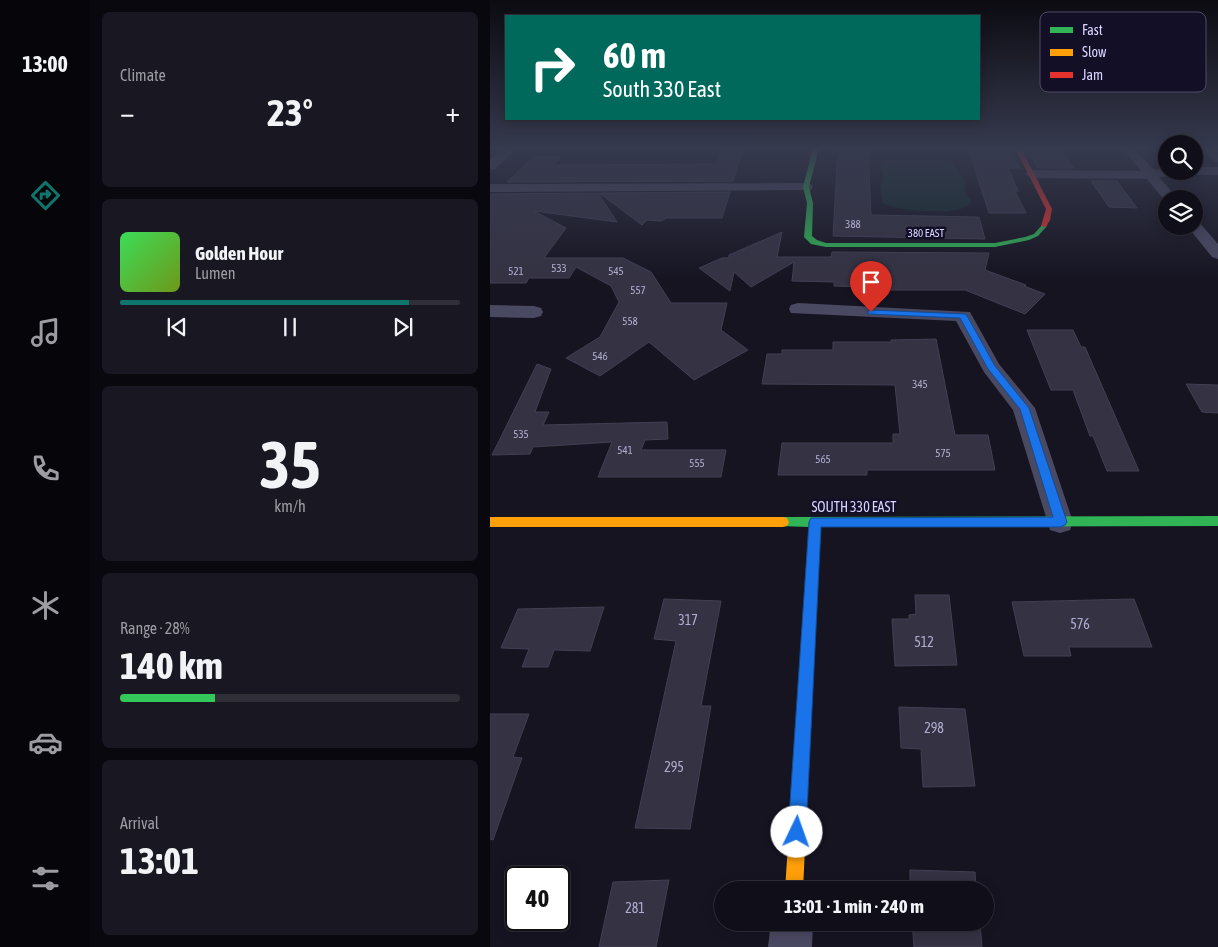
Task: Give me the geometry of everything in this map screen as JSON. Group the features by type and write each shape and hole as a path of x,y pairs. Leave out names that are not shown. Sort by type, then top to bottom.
{"street":[{"name":"380 EAST","path":"807,192 810,203 807,231 808,237 814,242 826,245 985,246 1015,243 1037,234 1045,227 1049,220 1049,208 1041,192"},
{"path":"1202,235 1218,254"},
{"path":"798,309 963,316 991,367 1024,408 1060,522"},
{"path":"490,311 534,312"},
{"name":"SOUTH 330 EAST","path":"491,524 1218,521"},
{"path":"795,881 815,522"},
{"path":"790,947 791,931"}],"green space":[{"path":"881,192 966,192 971,200 971,204 950,211 908,210 883,203"}],"building":[{"path":"730,192 722,218 666,218 662,221 647,220 642,225 599,193"},
{"path":"835,192 870,192 871,215 979,217 985,239 833,236"},
{"path":"982,192 1016,192 1026,213 989,213"},
{"path":"1099,192 1125,192 1137,208 1109,207"},
{"path":"598,193 617,222 534,211 566,228 544,258 623,258 651,272 671,303 727,303 721,330 748,350 694,380 649,342 600,376 566,358 600,337 619,302 611,286 576,267 569,278 529,278 526,283 490,283 490,194"},
{"path":"782,232 777,257 831,257 832,252 989,253 985,270 1045,294 1025,314 965,290 875,290 870,287 834,286 834,282 792,281 794,262 751,287 734,272 730,291 699,268 722,258 729,258 729,255"},
{"path":"1027,330 1073,330 1081,347 1085,347 1139,471 1107,471 1093,436 1090,436 1073,390 1051,390"},
{"path":"936,339 955,435 988,435 995,470 867,470 867,475 778,475 782,443 893,443 893,434 900,434 895,385 762,384 767,354 782,354 782,350 833,350 833,342 891,342 891,340"},
{"path":"537,364 551,369 535,412 549,412 543,425 667,422 668,439 645,440 641,450 726,450 721,477 598,477 612,442 533,447 530,454 492,455"},
{"path":"1186,384 1218,385 1218,413 1202,412"},
{"path":"915,595 949,595 957,665 895,666 892,619 909,619 909,615 916,614"},
{"path":"664,599 721,601 701,706 711,706 690,829 635,828 676,641 654,639"},
{"path":"1134,599 1152,647 1069,647 1071,656 1024,656 1012,602"},
{"path":"604,607 590,651 554,650 548,667 522,667 529,649 501,648 518,609"},
{"path":"899,707 965,709 975,786 923,787 921,749 901,748"},
{"path":"490,714 529,714 513,757 522,758 493,840 490,839"},
{"path":"910,870 975,872 976,881 910,881"},
{"path":"669,880 656,947 599,947 613,882"},
{"path":"913,931 981,931 982,947 914,947"}],"traffic: fast":[{"path":"807,192 810,203 808,237 814,242 826,245 995,245 1027,239 1036,235 1044,226"},
{"path":"783,522 1218,521"},
{"path":"806,679 815,522"}],"traffic: slow":[{"path":"490,522 783,522"},
{"path":"795,881 806,679"}],"traffic: jam":[{"path":"1040,192 1049,209 1044,226"}],"route":[{"path":"797,832 815,522 1060,522 1024,408 991,367 963,316 871,312"}]}
